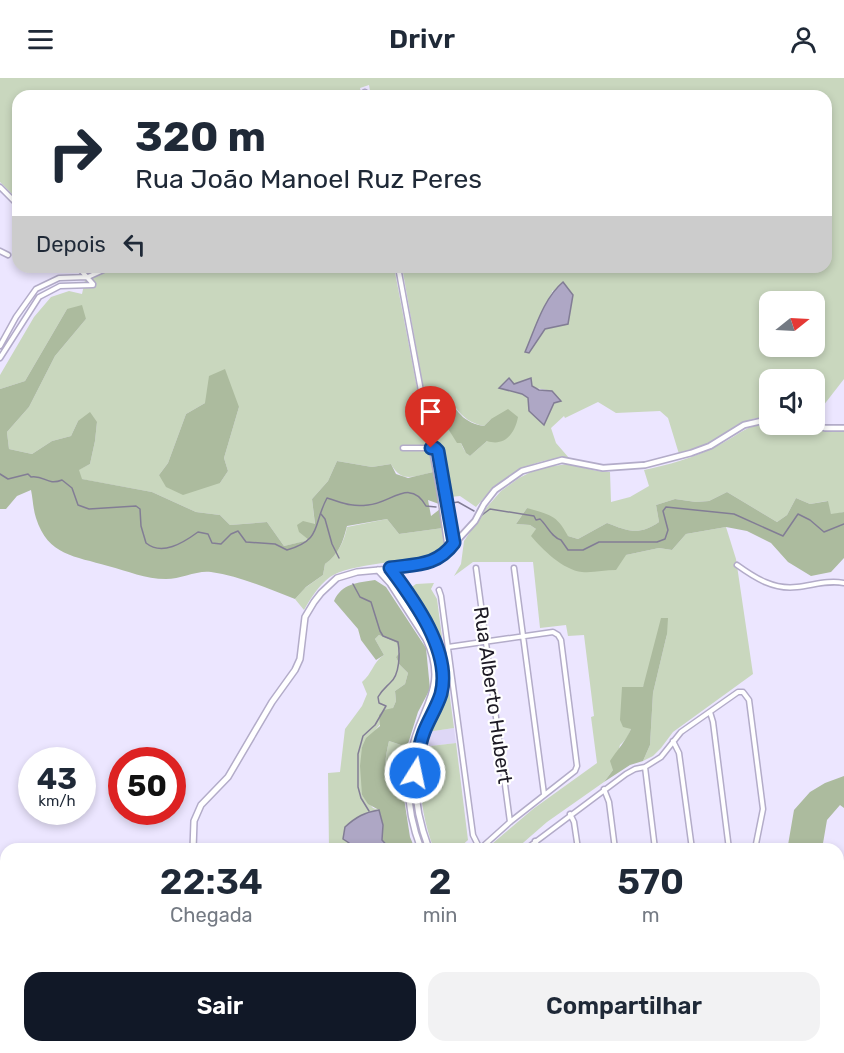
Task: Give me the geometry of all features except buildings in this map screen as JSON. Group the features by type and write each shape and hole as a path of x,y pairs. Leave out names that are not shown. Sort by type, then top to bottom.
{"main road":[{"path":"193,843 194,821 201,805 228,777 300,659 305,617 321,592 337,578 357,572 390,568 432,633 442,666 443,683 440,696 424,731 415,773 418,813 427,843"},
{"path":"378,570 390,583 426,639 431,649 434,666 434,691 418,729 408,772 410,810 419,843"}],"street":[{"path":"0,187 12,199"},
{"path":"0,251 8,255"},
{"path":"0,358 39,297 60,286 93,285 84,273"},
{"path":"0,346 16,317 36,289 58,278 88,277 97,273"},
{"path":"399,273 448,550"},
{"path":"390,568 435,561 475,521 495,490 522,471 562,460 603,468 645,465 710,446 744,425 759,421"},
{"path":"825,428 844,428"},
{"path":"403,447 435,448 438,451 454,543"},
{"path":"737,565 757,579 779,587 794,588 824,582 844,583"},
{"name":"Rua Alberto Hubert","path":"476,568 510,822"},
{"path":"514,568 544,794"},
{"path":"390,583 398,579"},
{"path":"439,590 473,835 477,843"},
{"path":"448,647 553,632 561,640 577,766 573,774 544,794 487,843"},
{"path":"533,843 604,789 635,769 645,767 661,757 681,732 733,694 744,692 749,700 763,809 762,822 755,843"},
{"path":"710,712 728,843"},
{"path":"673,741 679,753 691,843"},
{"path":"645,767 654,843"},
{"path":"604,789 609,802 614,843"},
{"path":"570,814 574,822 577,843"}],"shaded area":[{"path":"563,282 573,295 568,324 545,329 529,353 525,352 545,306"},
{"path":"509,378 514,384 531,378 532,386 539,390 552,391 561,401 554,403 544,425 529,411 528,398 522,394 499,388"},
{"path":"454,728 456,743 422,747 427,732"},
{"path":"379,810 383,825 382,840 385,843 349,843 343,839 345,827 369,812"}],"green space":[{"path":"0,78 844,78 844,379 825,403 825,369 759,369 759,418 752,419 714,441 679,454 668,418 660,411 616,413 598,402 565,418 564,416 551,428 556,443 569,458 541,462 517,471 496,486 476,507 460,496 450,497 440,448 434,444 432,438 403,273 832,273 832,90 370,90 369,85 360,88 360,90 12,90 12,194 0,182","holes":["553,290 568,324 545,329 543,311","514,384 552,391 560,401 554,403 544,425 528,398","456,408 475,424 484,426 491,419 487,441 470,456 460,441"]},
{"path":"87,273 395,273 433,472 409,477 400,474 391,464 372,467 337,461 328,481 312,499 315,525 310,540 284,546 267,522 230,525 220,515 196,512 152,492 81,479 78,470 90,464 97,422 78,421 71,436 52,441 32,454 9,449 7,432 29,407 55,356 86,319 67,309 25,381 0,389 0,375 34,317 51,297 69,291 82,294","holes":["205,403 239,407 224,458 228,471 220,483 159,475 168,463 186,414"]},
{"path":"82,305 86,319 55,356 29,407 7,432 9,449 32,454 52,441 71,436 78,421 90,412 97,422 95,441 90,464 79,470 82,479 152,492 196,512 220,515 230,525 267,522 284,546 309,540 299,532 297,525 303,521 315,524 312,499 328,481 337,461 372,467 391,464 396,474 408,478 433,472 439,504 428,500 431,516 440,509 443,528 399,534 387,519 347,526 340,547 325,564 323,575 306,587 295,599 243,580 211,572 166,579 144,576 74,556 55,547 41,531 35,515 31,490 17,496 6,509 0,509 0,389 25,381 67,309"},
{"path":"225,369 239,407 224,458 228,471 220,483 183,495 166,487 159,475 168,463 186,414 205,403 209,376"},
{"path":"441,401 450,404 466,419 478,425 484,426 508,409 518,417 517,423 512,433 504,440 487,441 470,456 461,443 457,443 437,411 437,405"},
{"path":"759,424 759,435 825,435 825,431 844,432 844,512 831,515 827,501 810,504 796,498 787,515 777,522 727,492 709,501 675,499 656,505 659,522 639,531 627,530 607,523 578,539 568,536 527,508 516,524 530,525 536,529 626,555 659,548 672,550 686,534 726,527 736,559 753,674 673,732 653,756 643,761 650,745 653,693 667,634 643,687 622,687 631,729 627,738 620,745 613,770 604,782 547,822 523,843 493,843 533,809 597,763 591,717 594,716 584,635 568,636 566,625 540,628 533,562 473,562 454,576 461,564 464,541 501,491 519,478 539,468 568,464 610,472 611,502 630,497 649,486 644,470 698,455"},
{"path":"727,492 777,522 787,515 796,498 810,504 828,501 831,514 844,512 844,558 831,572 811,576 788,562 771,543 747,531 726,527 686,534 672,550 659,548 626,555 616,570 582,572 560,563 547,553 531,536 536,529 530,525 516,524 527,508 552,516 560,523 568,536 578,539 607,523 627,530 639,531 659,522 656,505 675,499 709,501"},
{"path":"387,519 399,534 443,528 445,548 437,557 381,563 339,573 322,584 304,610 295,599 305,588 323,575 325,564 340,547 347,527"},
{"path":"375,580 386,587 426,648 430,689 418,712 407,747 389,741 385,764 391,781 403,792 412,843 385,843 382,840 383,825 379,810 368,804 362,795 360,766 362,747 366,738 380,726 379,715 384,710 393,708 396,701 395,691 405,684 408,673 396,657 400,652 397,643 379,635 375,639 384,655 376,660 361,640 358,629 334,601 341,591 356,583"},
{"path":"434,583 431,589 437,599 454,728 427,732 441,707 446,691 447,676 445,662 434,634 409,589 416,584"},
{"path":"661,618 668,618 667,634 653,693 650,745 643,761 630,765 604,782 613,770 610,761 631,729 623,727 620,720 622,687 643,687"},
{"path":"379,635 397,643 400,652 396,657 408,673 405,684 395,691 396,701 393,708 362,747 362,795 373,808 379,810 353,820 345,827 349,843 329,843 328,773 340,772 345,729 362,706 367,694 362,682 384,655 375,639"},
{"path":"389,741 407,747 403,792 391,781 386,770"},
{"path":"456,743 468,840 465,843 432,843 422,799 420,773 422,747"},
{"path":"844,776 844,808 840,805 827,820 823,843 788,843 794,810 810,792"}],"waterway":[{"path":"0,474 8,479 28,474 31,477 40,477 53,482 62,480 72,488 78,505 89,509 136,506 140,509 141,526 146,543 159,548 179,544 198,532 208,534 212,543 221,544 231,534 238,531 246,542 275,544 287,550 298,546 312,536 327,498 347,504 362,505 376,504 399,494 413,493 426,506 436,507"},
{"path":"452,503 458,502 474,511"},
{"path":"482,515 490,509 534,516 536,520 540,519 568,550 583,550 599,542 657,542 665,539 668,530 663,511 666,507 734,514 783,536 798,514 810,520 824,532 844,524"},
{"path":"321,514 325,519 332,544 339,558"},
{"path":"353,584 360,597 371,602 383,636 398,642 399,647 396,675 378,697 379,703 386,706 375,725 363,736 358,754 358,787 361,798 369,811"}],"route":[{"path":"415,773 424,731 440,696 443,683 442,666 432,633 390,568 435,561 454,543 438,451 431,448"}]}
